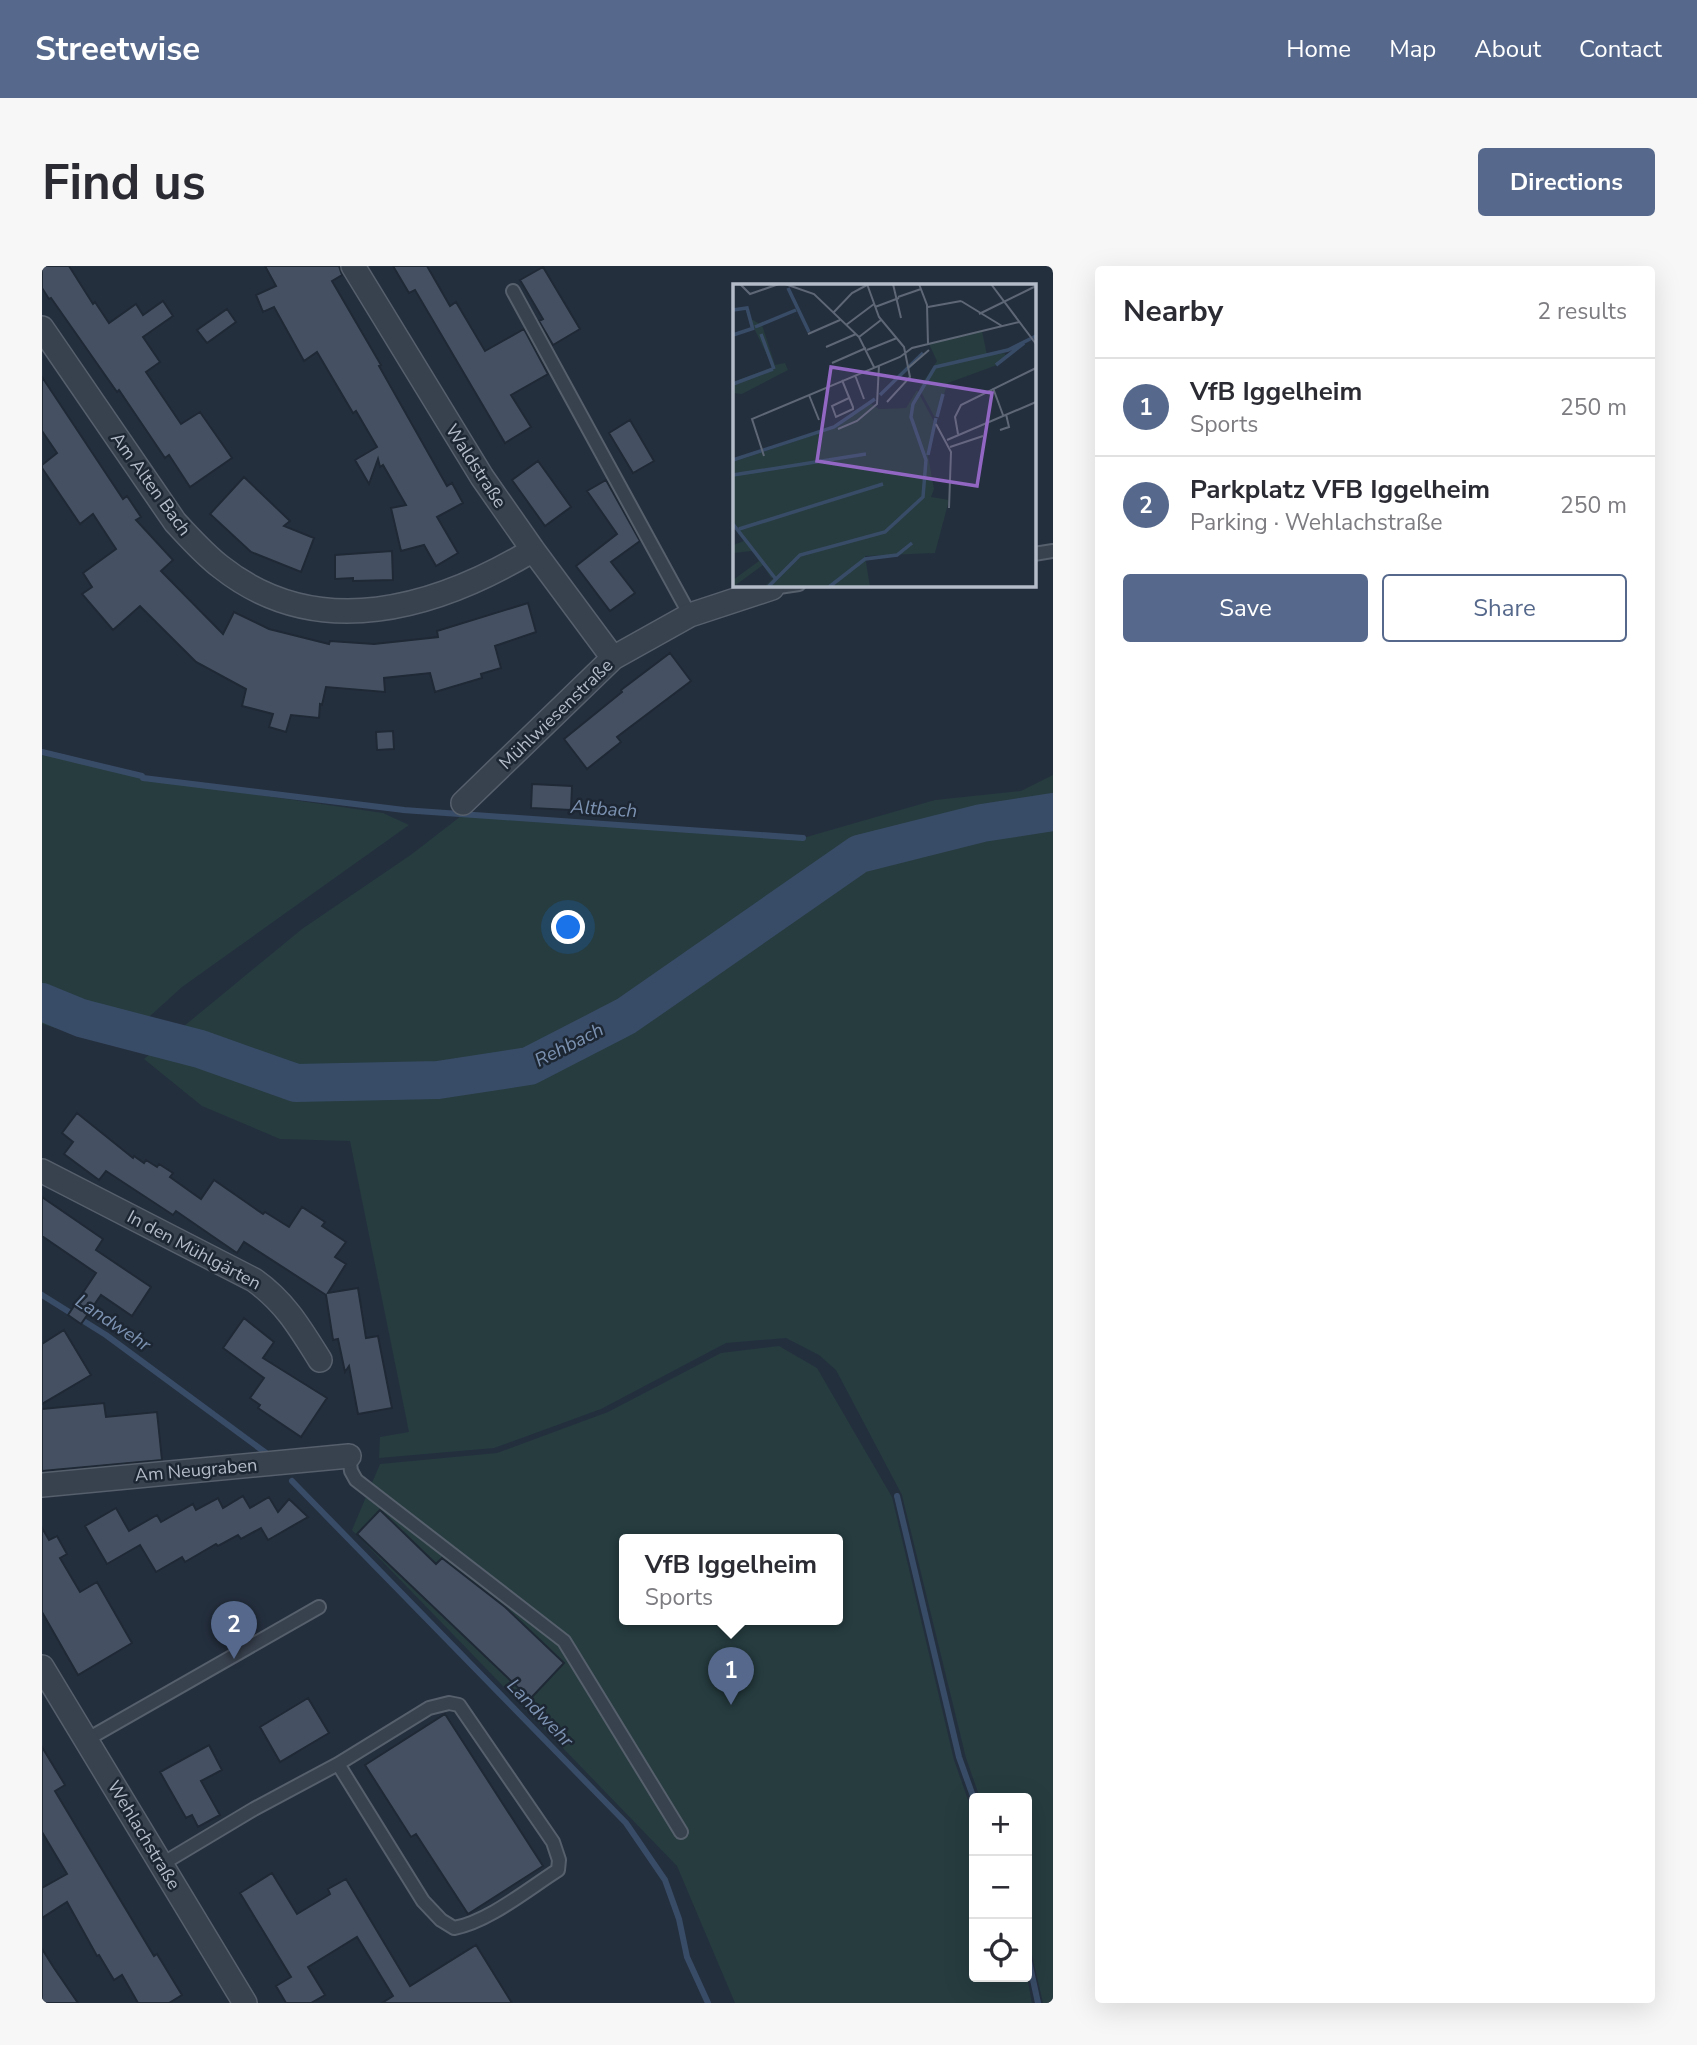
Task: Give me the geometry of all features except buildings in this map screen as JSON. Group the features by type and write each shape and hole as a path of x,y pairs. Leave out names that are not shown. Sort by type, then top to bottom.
{"street":[{"name":"Waldstraße","path":"353,266 482,477 614,658"},
{"name":"Am Alten Bach","path":"42,328 176,522 198,547 223,568 251,586 281,600 308,608 339,611 393,607 446,593 491,574 533,550"},
{"name":"Mühlwiesenstraße","path":"463,803 614,658 690,615 772,588"},
{"name":"In den Mühlgärten","path":"42,1171 254,1280 286,1307 320,1360"},
{"name":"Am Neugraben","path":"42,1485 349,1456"},
{"name":"Wehlachstraße","path":"42,1667 245,2003"}],"lane":[{"path":"513,291 690,615"},
{"path":"1035,554 1053,551"},
{"path":"772,588 786,586"},
{"path":"349,1456 351,1471 356,1480 564,1641 681,1832"},
{"path":"86,1740 319,1607"},
{"path":"162,1864 254,1809 338,1764 429,1708 449,1703 459,1705 553,1842 559,1860 558,1870 477,1921 454,1928 423,1901 338,1764"}],"green space":[{"path":"42,752 143,778 383,813 409,825 182,987 117,1046 42,1024"},
{"path":"1053,775 1053,2003 1043,2003 1032,1955 1032,1793 978,1793 966,1758 902,1495 836,1370 819,1355 786,1338 726,1343 601,1409 494,1448 379,1458 380,1437 409,1432 350,1141 280,1139 202,1106 144,1059 302,929 412,854 461,816 803,838 935,800 1021,791"},
{"path":"779,1346 817,1368 892,1497 954,1760 969,1803 969,1982 1028,1982 1032,2003 735,2003 677,1866 352,1530 380,1464 497,1453 608,1412 721,1353"}],"waterway":[{"name":"Altbach","path":"42,752 142,776"},
{"name":"Altbach","path":"143,778 404,810"},
{"name":"Altbach","path":"403,810 803,838"},
{"name":"Rehbach","path":"42,1002 81,1018 200,1049 296,1083 438,1080 529,1066 626,1016 859,854 982,823 1053,812"},
{"name":"Landwehr","path":"42,1295 106,1335 266,1453"},
{"name":"Landwehr","path":"292,1481 626,1823 665,1880 679,1919 687,1957 708,2003"},
{"path":"897,1496 959,1757 972,1793"},
{"path":"1032,1975 1038,2003"}],"place":[{"name":"Parkplatz VFB Iggelheim","path":"234,1659"},
{"name":"VfB Iggelheim","path":"731,1705"}]}
